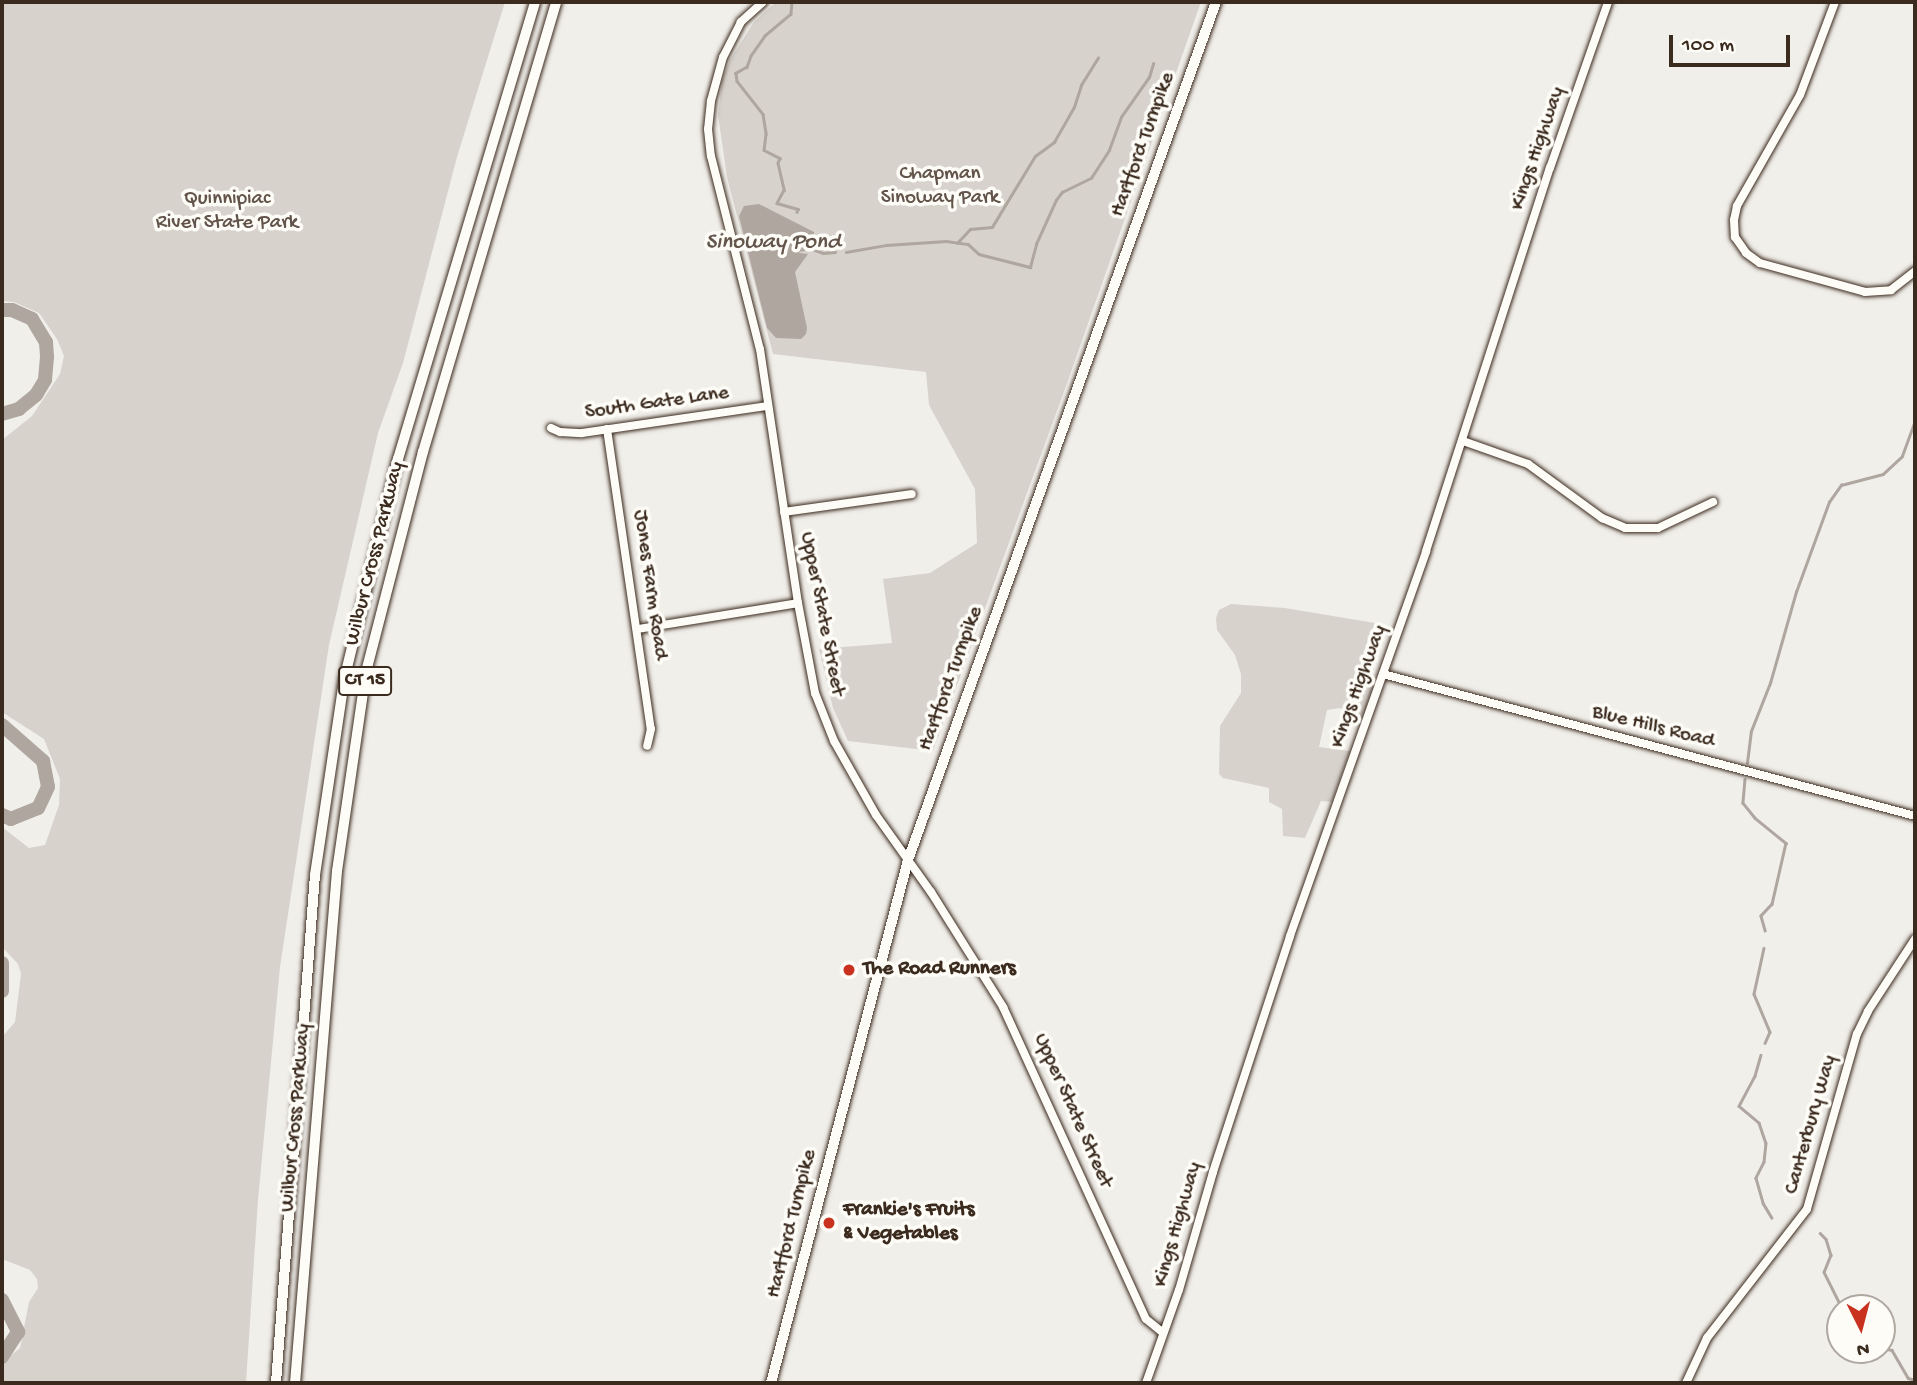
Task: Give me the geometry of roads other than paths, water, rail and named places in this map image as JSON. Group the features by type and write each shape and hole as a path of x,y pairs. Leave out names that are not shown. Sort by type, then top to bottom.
{"highway":[{"name":"Wilbur Cross Parkway","path":"276,1383 315,875 344,680 398,459 535,2"},
{"name":"Wilbur Cross Parkway","path":"295,1383 337,871 366,672 423,452 556,2"}],"main road":[{"name":"Hartford Turnpike","path":"771,1383 908,860 1216,2"}],"street":[{"name":"Upper State Street","path":"763,2 741,22 723,57 711,100 708,129 711,156 760,349 811,677 823,715 859,785 1003,1007 1146,1318 1163,1333"},
{"name":"Kings Highway","path":"1146,1383 1283,955 1463,441 1550,168 1608,2"},
{"path":"1835,2 1793,111 1737,206 1735,237 1746,253 1760,263 1865,292 1891,290 1915,271"},
{"name":"South Gate Lane","path":"551,428 571,433 768,406"},
{"name":"Jones Farm Road","path":"607,429 651,729 647,746"},
{"path":"1463,441 1528,464 1602,518 1625,528 1658,528 1713,502"},
{"path":"784,512 912,494"},
{"path":"638,629 798,603"},
{"name":"Blue Hills Road","path":"1383,674 1915,816"},
{"name":"Canterbury Way","path":"1686,1383 1707,1338 1807,1209 1857,1034 1868,1011 1915,939"}],"water":[{"name":"Sinoway Pond","path":"759,204 814,232 814,240 805,241 802,245 799,253 808,254 795,272 807,328 801,339 776,338 767,328 739,216 744,206"}],"waterway":[{"path":"792,2 791,14 765,36 747,67 736,73 737,81 763,114 766,134 764,150 780,158 778,163 784,190 777,203 798,209 797,212"},
{"path":"957,243 970,229 992,227 1035,156 1054,142 1074,107 1081,85 1098,58"},
{"path":"846,252 886,245 946,241 968,244 979,254 1030,267 1036,244 1056,200 1062,192 1091,178 1109,150 1121,117 1149,77 1153,64"},
{"path":"798,250 810,248 823,253 835,252"},
{"path":"2,310 12,310 32,319 46,342 47,357 45,380 36,395 19,409 2,414"},
{"path":"1747,763 1751,731 1770,683 1796,592 1829,502 1841,485 1883,474 1902,456 1915,420"},
{"path":"2,725 43,761 48,787 38,808 11,819 2,815"},
{"path":"1745,779 1743,803 1755,818 1786,843 1772,904 1761,916 1765,930"},
{"path":"1764,948 1754,994 1770,1032 1765,1043"},
{"path":"2,963 2,991"},
{"path":"1761,1055 1755,1076 1739,1106 1759,1123 1766,1143 1764,1162 1756,1178 1763,1203 1772,1218"},
{"path":"1820,1233 1826,1239 1831,1255 1824,1272 1835,1294"},
{"path":"2,1300 18,1332 2,1357"},
{"path":"1896,1357 1908,1378 1915,1380"}],"place":[{"name":"The Road Runners","path":"849,970"},
{"name":"Frankie's Fruits & Vegetables","path":"829,1223"}],"park label":[{"name":"Chapman Sinoway Park","path":"940,187"},
{"name":"Quinnipiac River State Park","path":"227,212"}]}
